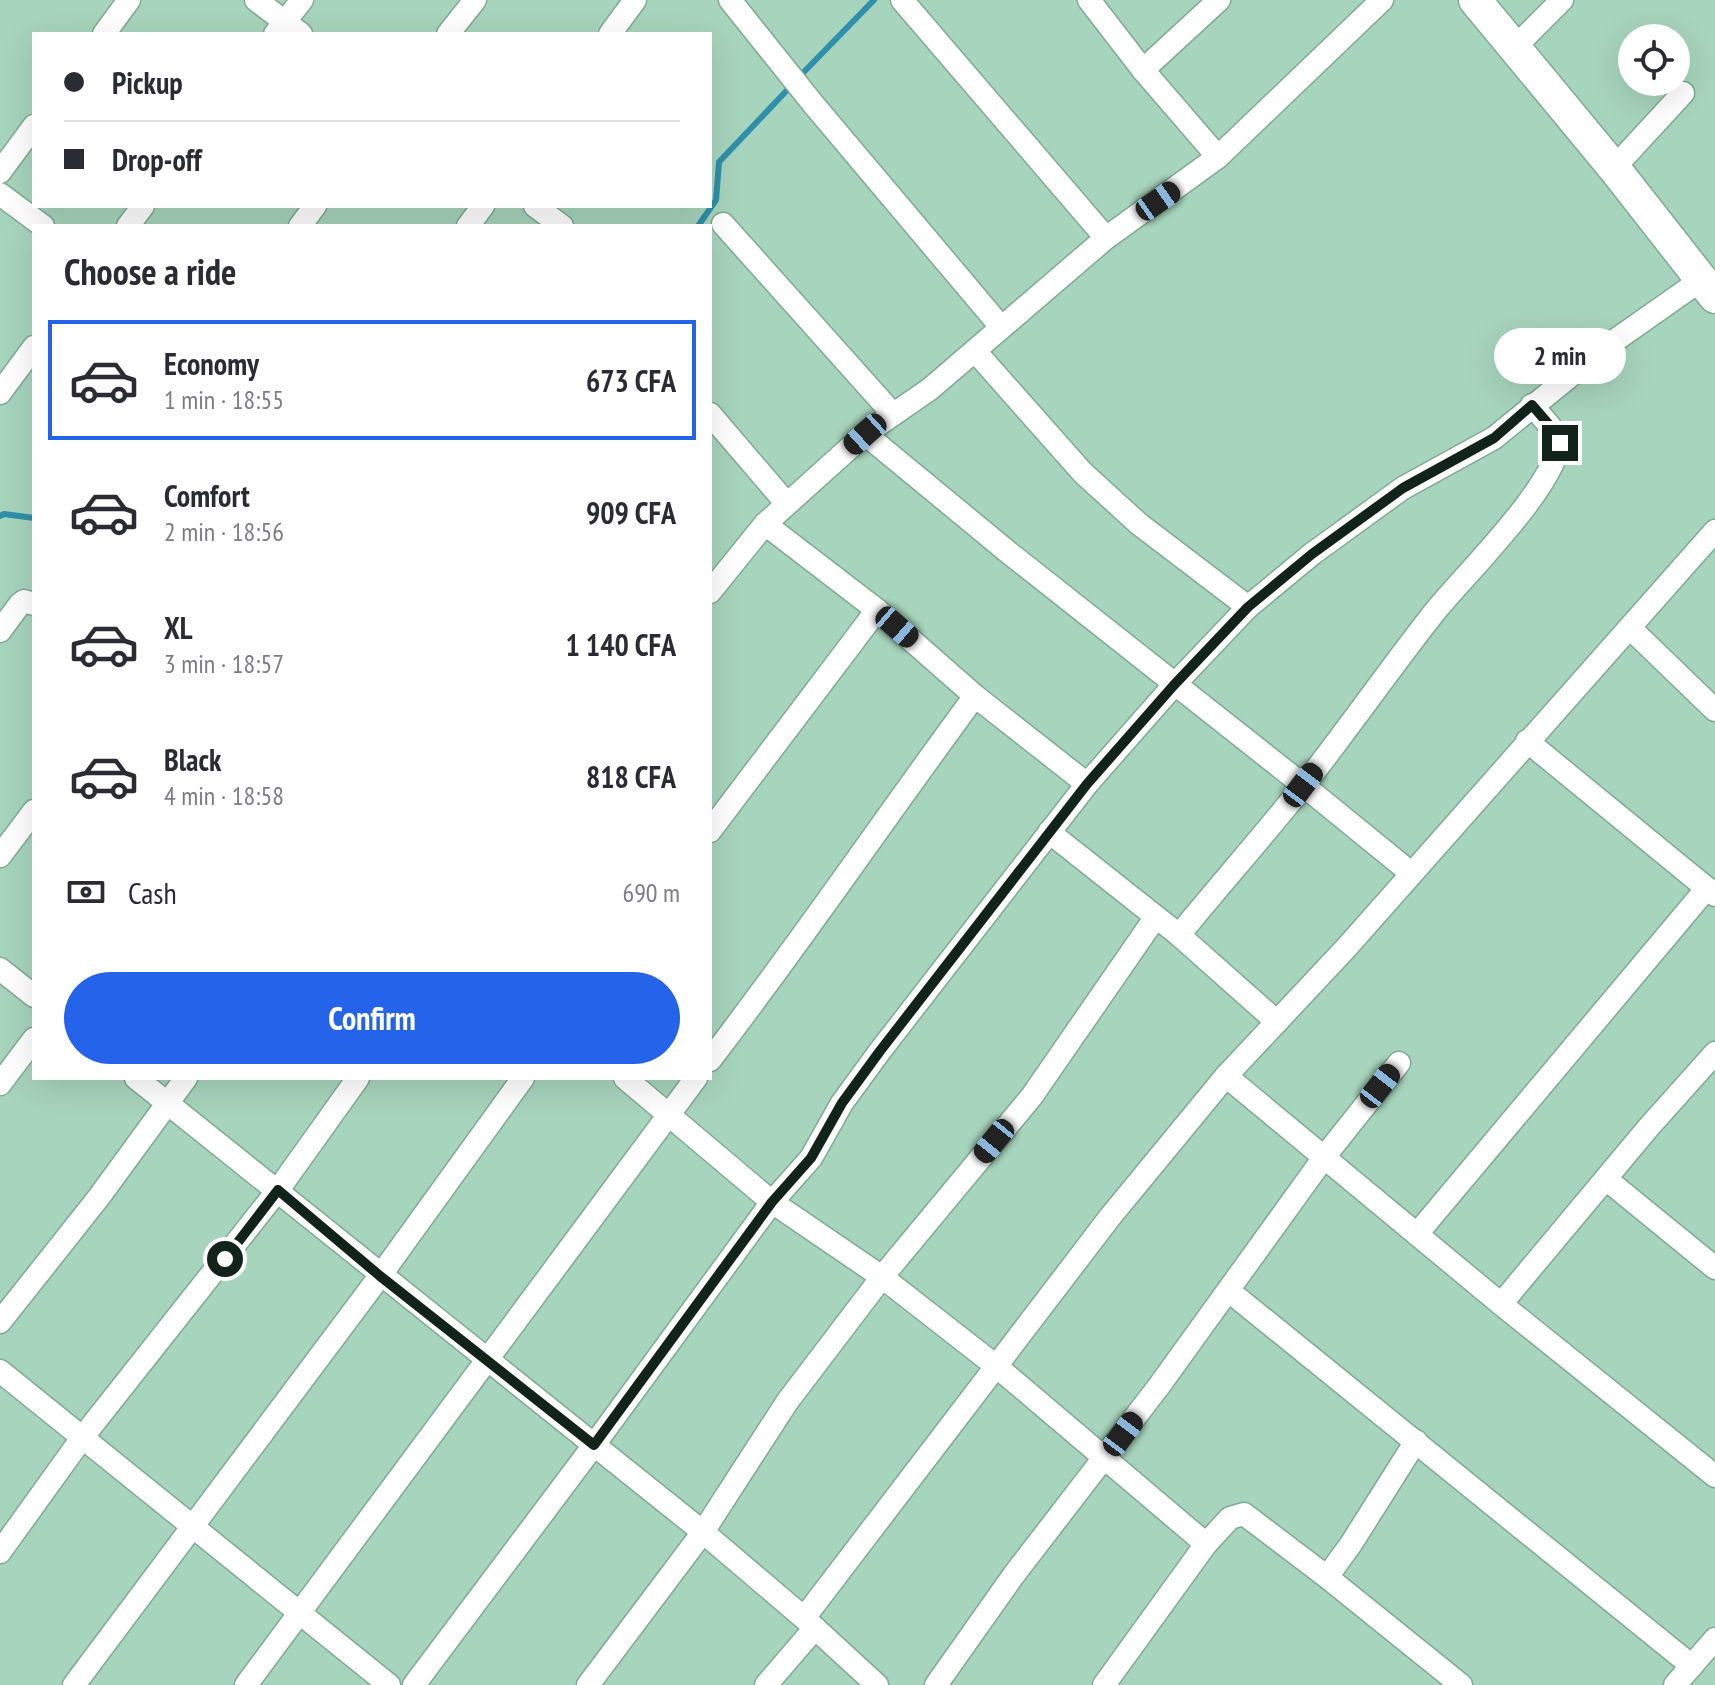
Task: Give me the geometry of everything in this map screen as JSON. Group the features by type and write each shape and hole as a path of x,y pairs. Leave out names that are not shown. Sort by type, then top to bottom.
{"street":[{"path":"105,32 129,0"},
{"path":"256,0 287,30 302,0"},
{"path":"450,32 475,0"},
{"path":"611,32 635,0"},
{"path":"730,0 1001,327"},
{"path":"902,0 1106,238"},
{"path":"1089,0 1143,70 1218,157"},
{"path":"1143,70 1219,0"},
{"path":"712,590 765,524 865,434 930,389 1106,238 1218,157 1382,0"},
{"path":"414,1685 772,1202 811,1158 842,1103 880,1051 1087,784 1174,685 1248,607 1312,554 1403,488 1494,438 1607,346 1708,288 1475,0"},
{"path":"1514,48 1562,0"},
{"path":"1614,168 1680,96"},
{"path":"0,172 32,129"},
{"path":"0,194 40,224"},
{"path":"538,208 559,224"},
{"path":"723,224 892,413"},
{"path":"0,393 32,350"},
{"path":"975,351 1083,473 1139,524 1248,607"},
{"path":"1179,935 1303,785 1434,613 1523,508 1546,475 1560,438 1532,405"},
{"path":"712,416 787,504"},
{"path":"865,434 1411,873"},
{"path":"765,524 877,610 975,696 1087,784"},
{"path":"766,1685 996,1366 1110,1217 1226,1076 1631,629 1715,531"},
{"path":"0,631 20,604 24,601 32,603"},
{"path":"712,828 877,610"},
{"path":"1631,629 1715,710"},
{"path":"712,1057 815,920 881,822 975,696"},
{"path":"1417,1234 1711,892 1527,741"},
{"path":"0,856 32,814"},
{"path":"1049,832 1179,935 1277,1022"},
{"path":"588,1685 703,1532 787,1402 882,1277 1032,1096 1155,918"},
{"path":"0,969 32,994"},
{"path":"0,1084 32,1042"},
{"path":"936,1685 1013,1576 1229,1291 1325,1156 1399,1063"},
{"path":"1501,1304 1648,1128 1711,1069"},
{"path":"1226,1076 1715,1476"},
{"path":"138,1080 703,1532 877,1685"},
{"path":"0,1322 99,1197 184,1080"},
{"path":"0,1552 82,1438 278,1190 357,1080"},
{"path":"74,1685 380,1276 522,1080"},
{"path":"627,1080 772,1202 882,1277 996,1366 1206,1544"},
{"path":"246,1685 694,1080"},
{"path":"1606,1179 1715,1268"},
{"path":"1229,1291 1692,1666"},
{"path":"0,1371 389,1685"},
{"path":"1327,1577 1416,1441"},
{"path":"1104,1685 1206,1544 1230,1518 1244,1514 1461,1685"},
{"path":"1675,1685 1715,1639"}],"waterway":[{"path":"798,78 874,0"},
{"path":"712,206 716,200 719,162 791,86"},
{"path":"699,224 710,208"},
{"path":"0,516 32,518"}],"route":[{"path":"225,1259 278,1190 380,1276 594,1445 772,1202 811,1158 842,1103 880,1051 1068,808 1174,685 1248,607 1312,554 1403,488 1494,438 1532,405 1558,435 1560,443"}]}
